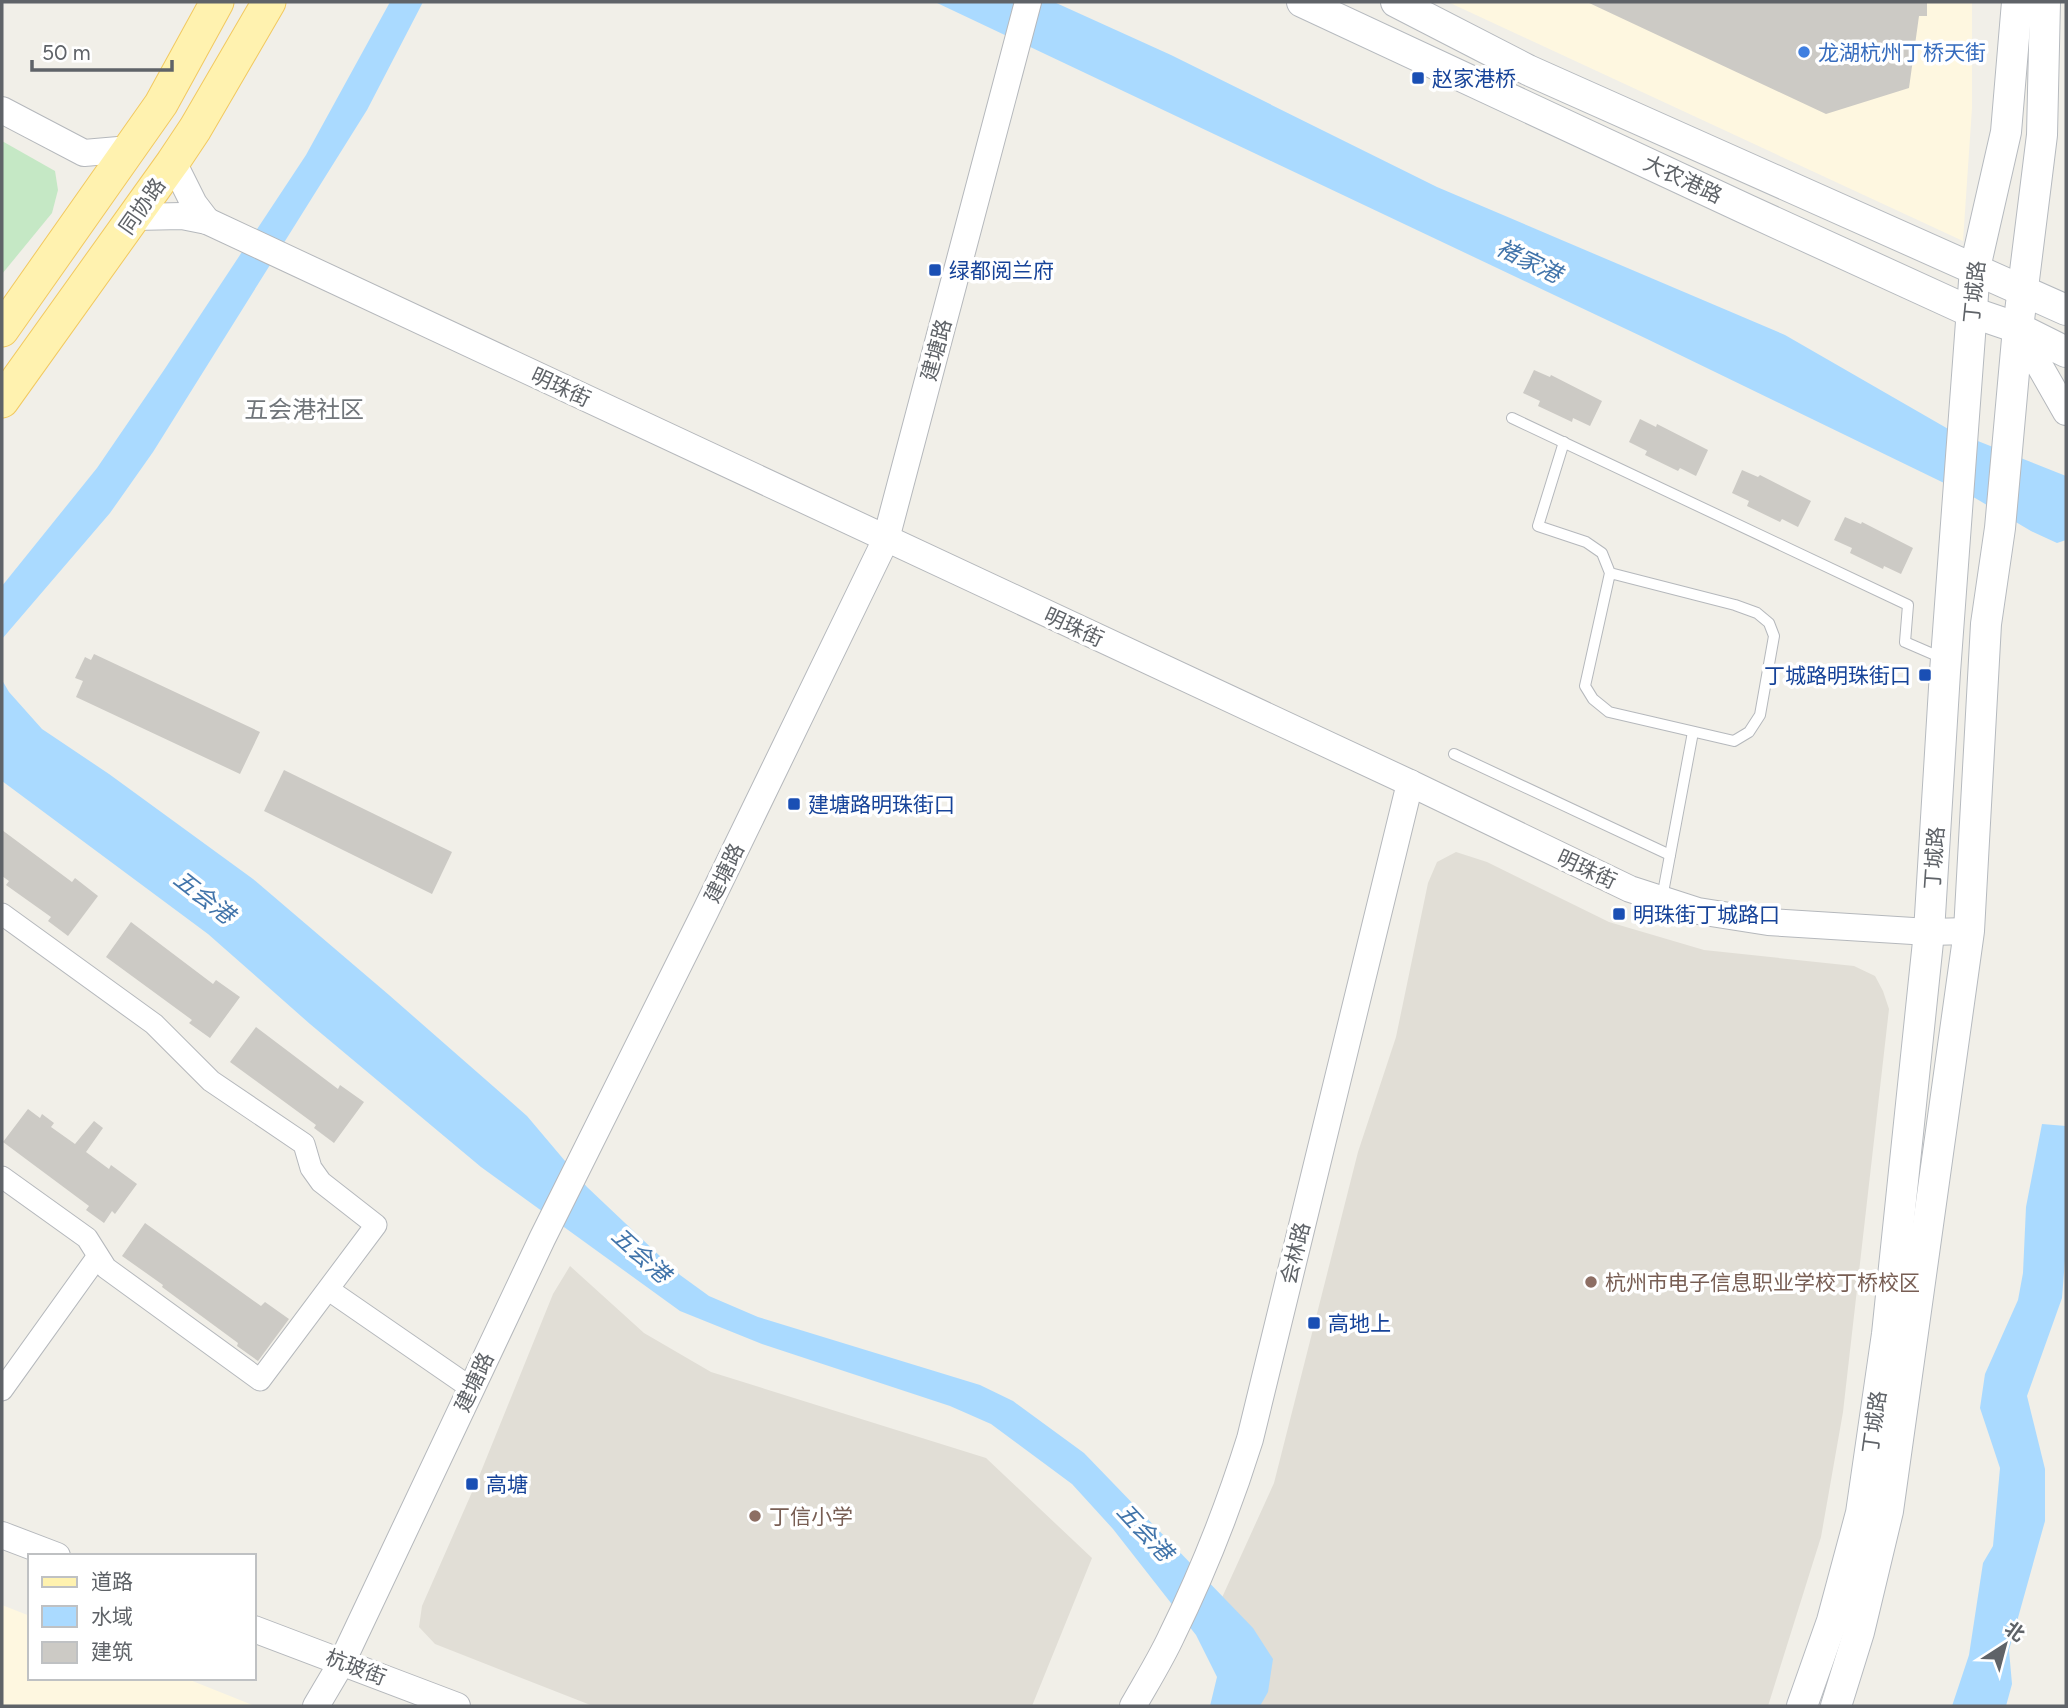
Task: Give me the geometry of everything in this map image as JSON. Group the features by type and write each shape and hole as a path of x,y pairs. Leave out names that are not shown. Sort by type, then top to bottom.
{"main road":[{"name":"同协路","path":"2,330 161,104 218,2"},
{"name":"同协路","path":"2,401 173,162 269,2"},
{"name":"大农港路","path":"1302,2 1971,312 2018,328 2066,352"},
{"name":"大农港路","path":"1396,2 1528,70 2066,310"},
{"name":"丁城路","path":"1802,1706 1832,1621 1861,1513 1887,1334 1929,932 1975,268 2006,132 2017,2"},
{"name":"丁城路","path":"1836,1706 1859,1632 1888,1511 1969,932 1986,624 2000,528 2018,328 2042,135 2045,2"}],"street":[{"name":"建塘路","path":"316,1706 342,1662 542,1239 886,539 1028,2"},
{"path":"2,110 84,153 130,149"},
{"path":"84,153 96,197"},
{"path":"173,162 194,204 207,221"},
{"name":"明珠街","path":"135,217 182,216 207,221 1410,783 1630,889 1698,911 1768,922 1969,932"},
{"path":"2018,328 2066,412"},
{"name":"会林路","path":"1133,1706 1172,1636 1230,1502 1250,1439 1410,783"},
{"path":"2,914 154,1024 211,1081 303,1144 311,1168 321,1182 376,1224 260,1380 106,1268 87,1238 2,1177"},
{"path":"2,1390 98,1256"},
{"path":"329,1290 471,1388"},
{"path":"2,1535 52,1554"},
{"name":"杭玻街","path":"256,1630 457,1706"}],"lane":[{"path":"1512,418 1908,605 1905,642 1947,660"},
{"path":"1564,442 1538,526 1586,542 1602,553 1610,573 1585,686 1593,699 1609,712 1734,741 1749,732 1760,715 1774,636 1769,623 1757,613 1735,605 1610,573"},
{"path":"1662,899 1693,732"},
{"path":"1454,754 1670,855"}],"shaded area":[{"name":"龙湖杭州丁桥天街","path":"1448,2 1972,2 1972,108 1963,241"},
{"name":"杭州市电子信息职业学校丁桥校区","path":"1456,852 1487,862 1609,922 1704,950 1854,966 1875,976 1883,991 1889,1009 1843,1412 1821,1537 1768,1706 1245,1706 1220,1602 1274,1483 1358,1152 1396,1037 1428,883 1437,862"},
{"name":"丁信小学","path":"570,1266 644,1333 711,1372 986,1458 1092,1558 1032,1706 593,1706 435,1644 419,1627 422,1606 480,1474 553,1294"},
{"path":"2,1605 28,1615 28,1680 190,1680 255,1706 2,1706"}],"green space":[{"path":"2,141 55,171 58,190 52,213 2,274"}],"water":[{"path":"390,2 423,2 367,110 153,452 110,513 2,639 2,586 97,468 164,370 306,155"},
{"name":"褚家港","path":"935,2 1054,2 1171,55 1437,187 1785,335 1950,430 2066,476 2066,540 2057,543 2031,531 1975,498 1645,338"},
{"name":"五会港","path":"2,680 9,692 42,729 109,774 253,879 389,995 527,1116 587,1187 680,1275 709,1296 758,1317 980,1385 1013,1401 1084,1453 1253,1628 1273,1659 1268,1692 1260,1706 1210,1706 1217,1677 1196,1635 1113,1529 1072,1484 991,1424 950,1406 762,1344 680,1311 481,1167 310,1024 208,934 2,781"},
{"path":"2042,1124 2066,1126 2066,1247 2062,1298 2027,1396 2045,1469 2045,1521 2009,1650 2012,1684 2006,1706 1952,1706 1969,1655 1983,1563 1993,1546 2000,1468 1980,1408 1985,1374 2018,1300 2023,1273 2026,1207"}],"building":[{"name":"龙湖杭州丁桥天街","path":"1587,2 1927,2 1927,16 1919,16 1909,88 1826,114"},
{"path":"1534,370 1550,377 1551,375 1602,401 1590,426 1573,418 1572,422 1538,406 1540,401 1523,393"},
{"path":"1640,419 1656,427 1657,424 1708,450 1696,476 1680,468 1678,471 1645,455 1647,451 1629,442"},
{"path":"1742,470 1758,477 1760,475 1811,501 1798,527 1782,519 1780,522 1747,506 1749,501 1732,493"},
{"path":"1845,517 1861,524 1862,522 1913,548 1901,574 1884,566 1883,569 1850,553 1852,548 1834,540"},
{"path":"94,654 260,732 240,774 76,697 83,681 75,678 85,657 91,660"},
{"path":"284,770 452,852 432,894 264,811"},
{"path":"2,830 72,882 75,878 98,896 68,936 48,921 51,917 6,885 9,881 2,876"},
{"path":"131,922 213,984 216,980 240,997 210,1038 189,1023 192,1020 106,957"},
{"path":"256,1027 338,1089 340,1085 364,1102 334,1143 314,1128 316,1125 230,1062"},
{"path":"28,1109 40,1118 42,1114 54,1123 51,1127 75,1144 94,1121 103,1128 86,1152 109,1169 111,1165 137,1184 115,1214 112,1211 104,1223 86,1210 89,1206 3,1142"},
{"path":"145,1223 261,1306 265,1302 289,1319 258,1361 162,1287 163,1285 122,1256"}],"place":[{"name":"龙湖杭州丁桥天街","path":"1804,52"},
{"name":"赵家港桥","path":"1418,78"},
{"name":"绿都阅兰府","path":"935,270"},
{"name":"丁城路明珠街口","path":"1925,675"},
{"name":"建塘路明珠街口","path":"794,804"},
{"name":"明珠街丁城路口","path":"1619,914"},
{"name":"杭州市电子信息职业学校丁桥校区","path":"1591,1282"},
{"name":"高地上","path":"1314,1323"},
{"name":"高塘","path":"472,1484"},
{"name":"丁信小学","path":"755,1516"}],"district":[{"name":"五会港社区","path":"304,409"}]}
